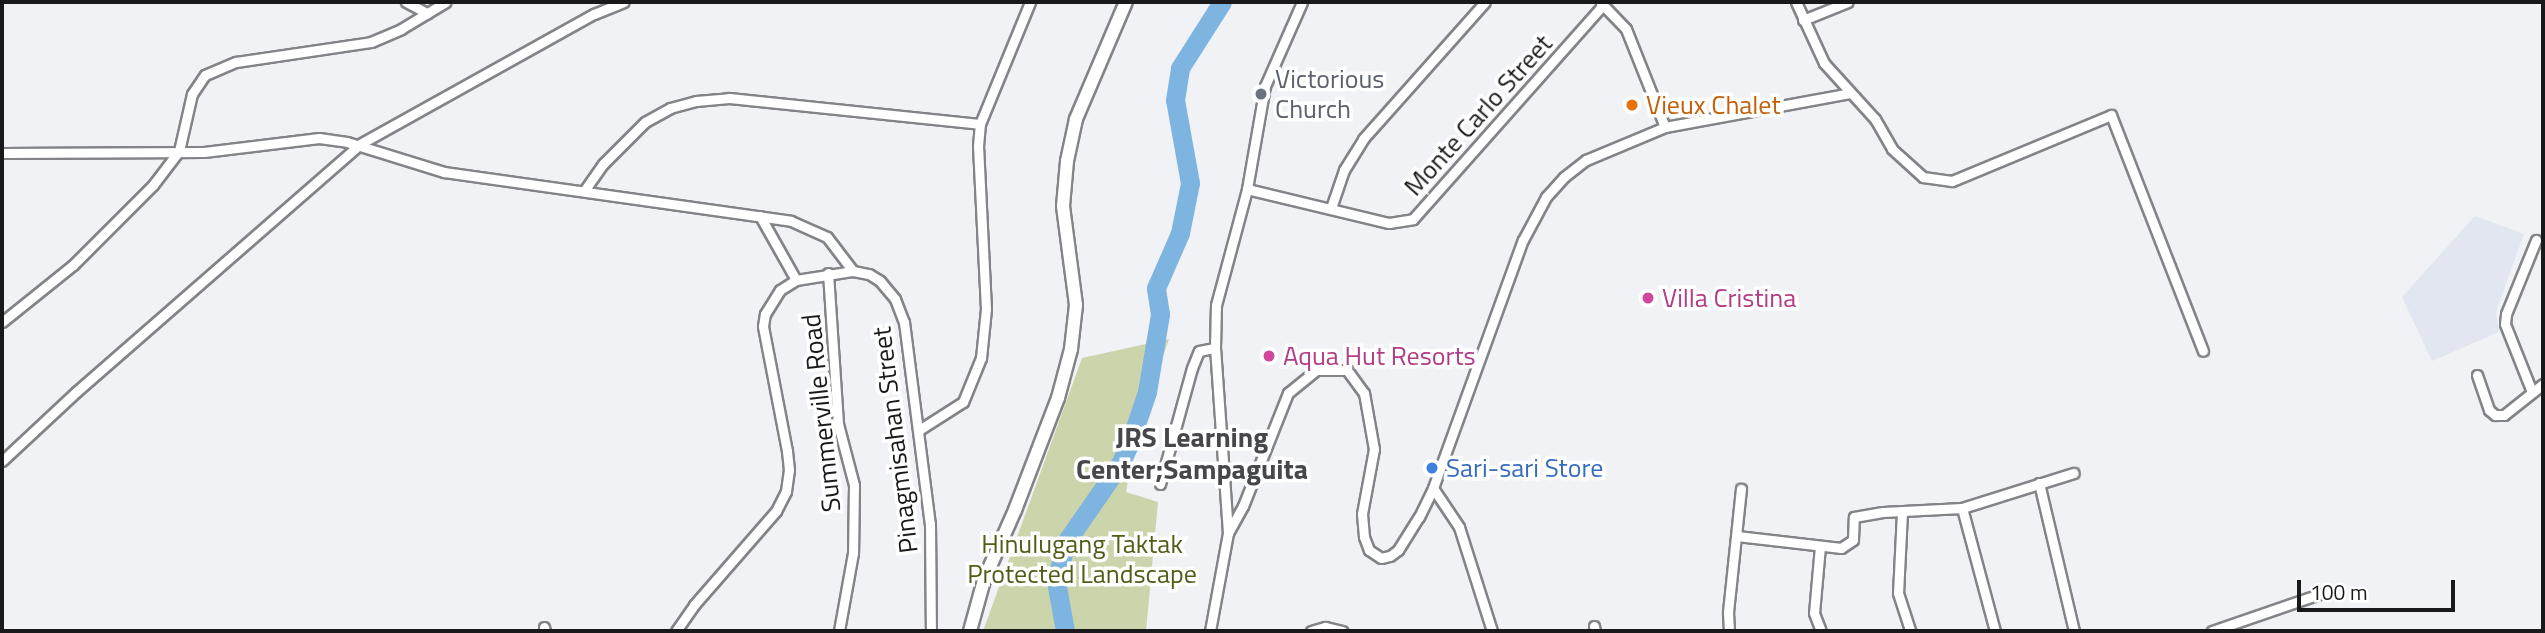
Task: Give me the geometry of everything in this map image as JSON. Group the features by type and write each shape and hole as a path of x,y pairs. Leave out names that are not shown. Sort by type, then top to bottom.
{"street":[{"path":"406,2 427,13"},
{"path":"2,322 101,239 153,185 179,150 192,94 205,75 236,62 371,42 401,29 446,2"},
{"path":"2,461 76,392 360,144 594,14 624,2"},
{"path":"919,430 963,402 981,358 986,309 978,146 980,124 1030,2"},
{"path":"970,631 984,580 1015,510 1058,398 1071,349 1076,305 1063,205 1067,161 1076,119 1126,2"},
{"path":"1210,631 1228,533 1215,348 1216,305 1247,189 1265,86 1302,2"},
{"path":"1331,208 1344,170 1363,139 1485,2"},
{"path":"1796,2 1824,64 1875,119 1892,149 1923,177 1952,181 2110,115 2203,351"},
{"path":"1803,20 1848,2"},
{"path":"1601,3 1626,29 1665,127"},
{"name":"Monte Carlo Street","path":"1247,189 1389,223 1413,219 1601,3"},
{"path":"1228,533 1242,506 1288,393 1316,370 1347,370 1364,393 1374,449 1362,514 1364,537 1369,550 1381,558 1398,550 1433,488 1523,240 1546,197 1564,177 1586,160 1665,127 1850,93"},
{"path":"584,191 603,164 645,122 670,108 696,101 729,98 980,124"},
{"path":"2,153 179,150 204,152 319,138 360,144 416,165 444,172 791,221 816,230 836,245 853,271"},
{"path":"676,631 694,605 768,520 786,491 789,470 787,451 763,326 765,314 780,290 796,280 760,216"},
{"path":"2532,392 2505,324 2510,301 2536,240"},
{"name":"Pinagmisahan Street","path":"796,280 828,273 853,271 869,274 880,281 895,299 904,322 930,524 932,631"},
{"name":"Summerville Road","path":"828,273 838,424 854,485 853,553 839,631"},
{"path":"1160,484 1192,368 1199,351 1215,348"},
{"path":"2477,374 2489,410 2495,415 2504,415 2543,384"},
{"path":"1737,536 1841,548 1853,540 1854,517 1962,508 2074,473"},
{"path":"2039,483 2074,631"},
{"path":"1433,488 1459,527 1492,631"},
{"path":"1730,631 1728,612 1741,489"},
{"path":"1962,508 1995,631"},
{"path":"1902,512 1898,593 1910,631"},
{"path":"1821,546 1814,612 1821,631"},
{"path":"2212,631 2325,592"},
{"path":"1311,631 1325,626 1343,631"}],"shaded area":[{"path":"2475,216 2524,234 2496,312 2499,332 2432,361 2402,297"}],"green space":[{"name":"Hinulugang Taktak Protected Landscape","path":"1169,339 1137,430 1126,492 1158,502 1146,631 983,631 1082,358"}],"waterway":[{"path":"1065,631 1056,581 1066,542 1120,464 1129,445 1147,392 1160,314 1156,288 1180,233 1190,183 1175,100 1180,68 1222,2"}],"place":[{"name":"Victorious Church","path":"1261,94"},
{"name":"Vieux Chalet","path":"1632,105"},
{"name":"Villa Cristina","path":"1648,298"},
{"name":"Aqua Hut Resorts","path":"1269,356"},
{"name":"Sari-sari Store","path":"1432,468"}],"district":[{"name":"JRS Learning Center;Sampaguita","path":"1192,453"}]}
